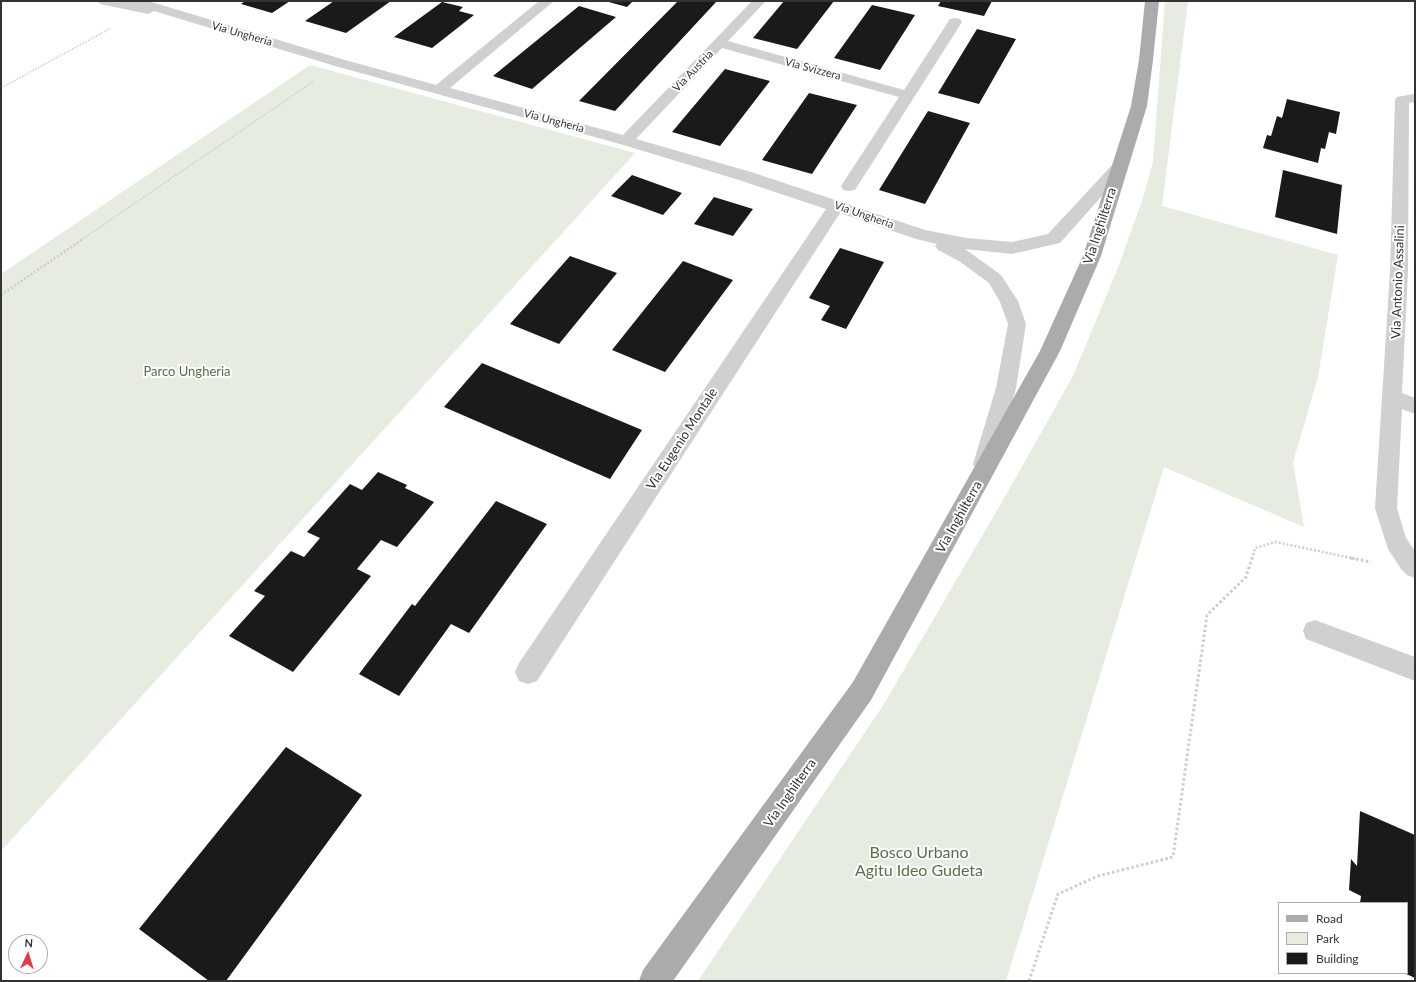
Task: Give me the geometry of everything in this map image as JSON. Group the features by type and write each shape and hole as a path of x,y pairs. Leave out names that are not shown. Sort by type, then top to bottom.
{"main road":[{"name":"Via Inghilterra","path":"654,981 862,692 1053,345 1092,256 1139,106 1146,60 1152,1"}],"street":[{"name":"Via Ungheria","path":"105,1 184,17"},
{"name":"Via Ungheria","path":"134,1 340,63 626,140 745,176 922,235 967,244 1012,248 1054,239 1119,168"},
{"path":"439,90 547,1"},
{"name":"Via Austria","path":"626,140 759,1"},
{"path":"849,186 955,22"},
{"name":"Via Svizzera","path":"719,43 907,95"},
{"name":"Via Antonio Assalini","path":"1412,565 1396,542 1386,508 1399,271 1407,168 1402,100 1414,98"},
{"name":"Via Eugenio Montale","path":"528,672 836,206"},
{"name":"Via Ungheria","path":"922,235 965,257 995,280 1010,301 1017,324 1006,388 979,481"},
{"path":"1393,398 1415,406"},
{"path":"1315,631 1415,669"}],"path":[{"path":"1,88 145,10"},
{"path":"1,295 340,63"},
{"path":"1029,981 1058,894 1098,876 1173,857 1207,615 1246,577 1255,548 1276,542 1365,561 1412,565"}],"green space":[{"name":"Bosco Urbano Agitu Ideo Gudeta","path":"1165,1 1188,1 1162,206 1338,255 1318,377 1293,462 1304,527 1164,467 1006,981 698,981 884,704 1006,495 1073,376 1119,265 1142,201 1153,162"},
{"name":"Parco Ungheria","path":"310,65 635,153 1,851 1,274"}],"building":[{"path":"245,1 290,1 272,13 241,4"},
{"path":"334,1 391,1 346,33 305,21"},
{"path":"605,1 633,1 627,7"},
{"path":"678,1 717,1 615,111 579,101"},
{"path":"784,1 834,1 797,49 753,38"},
{"path":"941,1 992,1 984,16 938,6"},
{"path":"442,2 463,7 459,11 474,15 432,48 394,37"},
{"path":"872,5 915,15 880,70 834,58"},
{"path":"579,6 616,17 532,89 493,76"},
{"path":"977,29 1016,39 979,104 938,93"},
{"path":"725,69 770,81 720,146 672,132"},
{"path":"809,93 857,105 812,174 762,160"},
{"path":"1287,99 1340,112 1336,134 1329,132 1325,149 1321,148 1318,163 1263,148 1267,135 1271,136 1277,116 1282,118"},
{"path":"928,111 970,123 925,204 879,190"},
{"path":"1283,170 1342,185 1337,234 1275,217"},
{"path":"632,175 682,193 663,215 611,196"},
{"path":"714,197 753,209 733,236 694,224"},
{"path":"840,248 884,262 846,329 821,320 830,306 809,298"},
{"path":"570,256 617,273 559,344 510,324"},
{"path":"683,261 733,280 665,372 612,350"},
{"path":"482,363 642,430 610,479 444,407"},
{"path":"378,472 407,485 405,488 434,502 397,547 381,540 357,569 371,576 293,672 229,636 265,596 254,591 291,551 304,557 320,538 307,532 350,484 362,490"},
{"path":"496,501 547,524 469,633 451,624 399,696 359,674 412,604 415,606"},
{"path":"286,747 362,795 226,981 209,981 139,929"},
{"path":"1360,811 1415,835 1415,978 1406,974 1408,974 1408,902 1360,902 1361,896 1349,890 1351,859 1357,866"}]}
